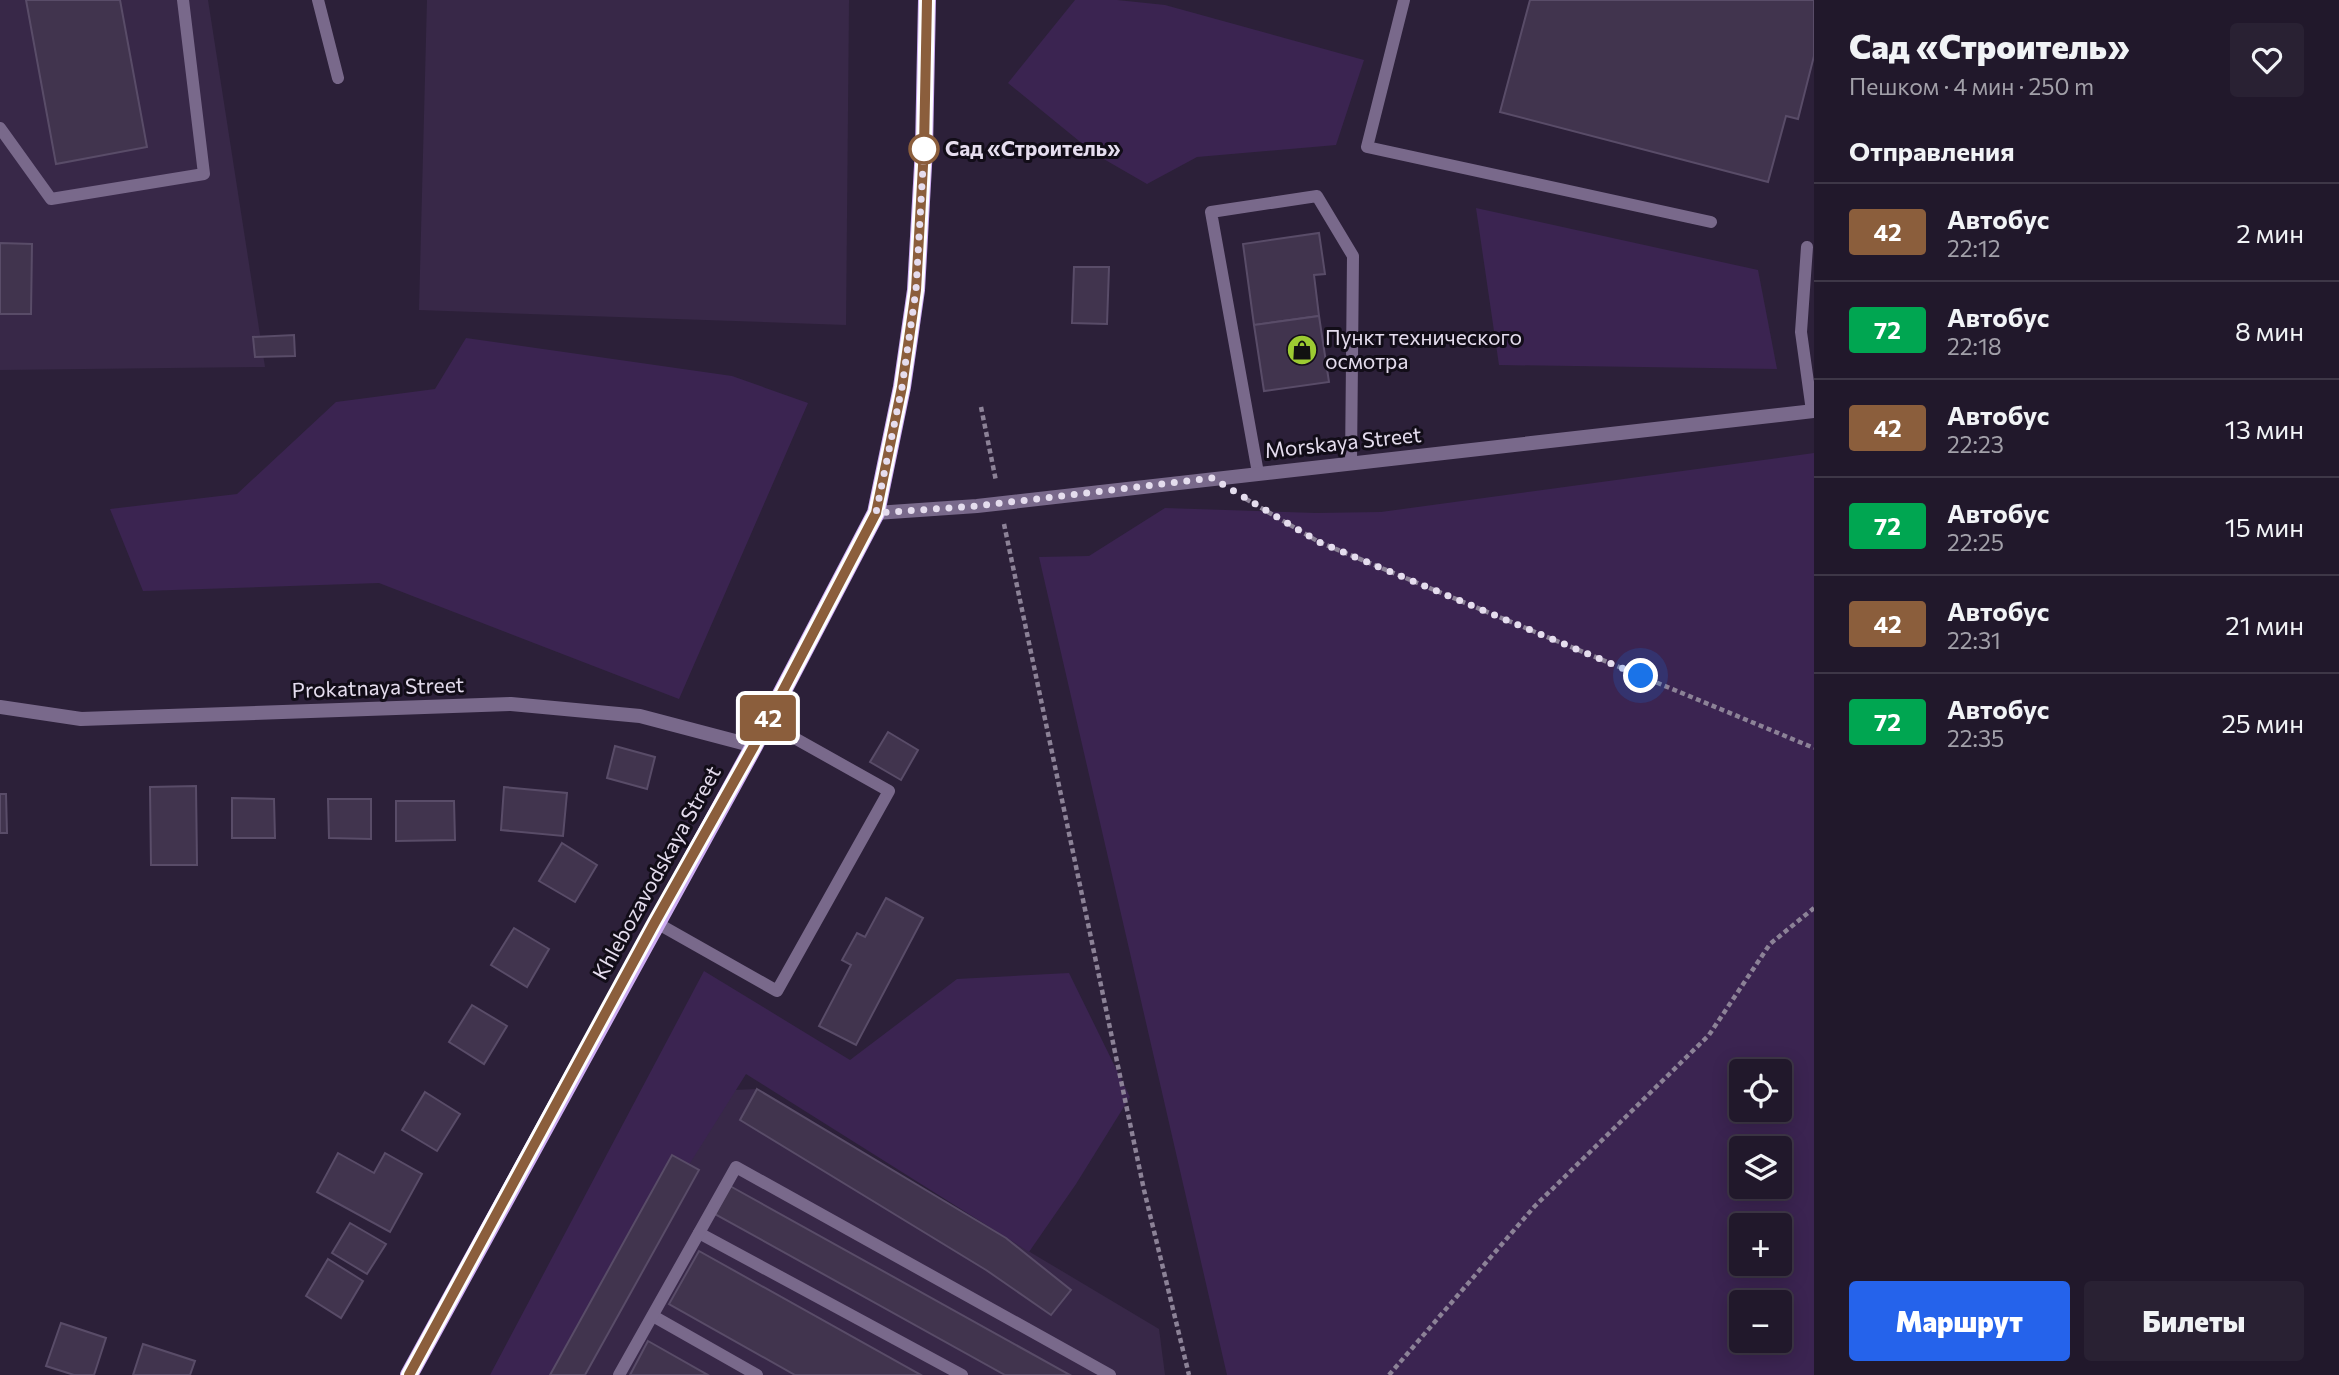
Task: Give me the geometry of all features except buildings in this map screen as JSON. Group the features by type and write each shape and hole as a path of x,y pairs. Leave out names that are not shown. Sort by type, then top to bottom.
{"main road":[{"name":"Khlebozavodskaya Street","path":"409,1375 655,922 754,746 876,513 902,387 916,290 924,148 927,0"}],"street":[{"name":"Morskaya Street","path":"876,513 1000,503 1813,411"},
{"name":"Prokatnaya Street","path":"0,707 81,719 511,704 640,716 754,746"}],"lane":[{"path":"0,128 51,199 204,174 183,0"},
{"path":"318,0 338,78"},
{"path":"1404,0 1367,147 1711,222"},
{"path":"1258,473 1211,212 1317,196 1353,256 1351,463"},
{"path":"1807,247 1801,332 1813,411"},
{"path":"655,922 777,991 883,803 889,791 766,722"},
{"path":"619,1375 736,1167 1110,1375"},
{"path":"699,1233 962,1375"},
{"path":"653,1316 757,1375"}],"path":[{"path":"981,407 1144,1190 1189,1375"},
{"path":"1212,478 1319,542 1814,748"},
{"path":"1389,1375 1534,1207 1709,1035 1770,944 1814,908"}],"shaded area":[{"path":"0,0 208,0 265,367 0,370"},
{"path":"427,0 849,0 846,325 419,310"},
{"path":"1075,0 1117,0 1165,5 1364,60 1336,145 1197,157 1147,184 1095,154 1008,83"},
{"path":"1476,208 1758,270 1777,369 1499,365"},
{"path":"466,338 732,376 808,403 679,699 379,583 143,591 110,509 237,494 336,402 435,389"},
{"path":"1814,453 1814,1375 1227,1375 1039,557 1089,556 1165,508 1316,513 1381,512"},
{"path":"704,971 850,1060 957,979 1069,973 1130,1097 1076,1184 1029,1252 746,1074 557,1375 490,1375"},
{"path":"757,1089 1159,1329 1165,1375 550,1375 709,1091"}],"bus line":[{"name":"42","path":"409,1375 655,922 754,746 876,513 902,387 916,290 924,148 927,0"}],"place":[{"name":"Сад «Строитель»","path":"924,149"},
{"name":"Пункт технического осмотра","path":"1302,350"}],"route":[{"path":"924,149 916,290 902,387 876,513 977,506 1212,478 1319,542 1641,676"}]}
